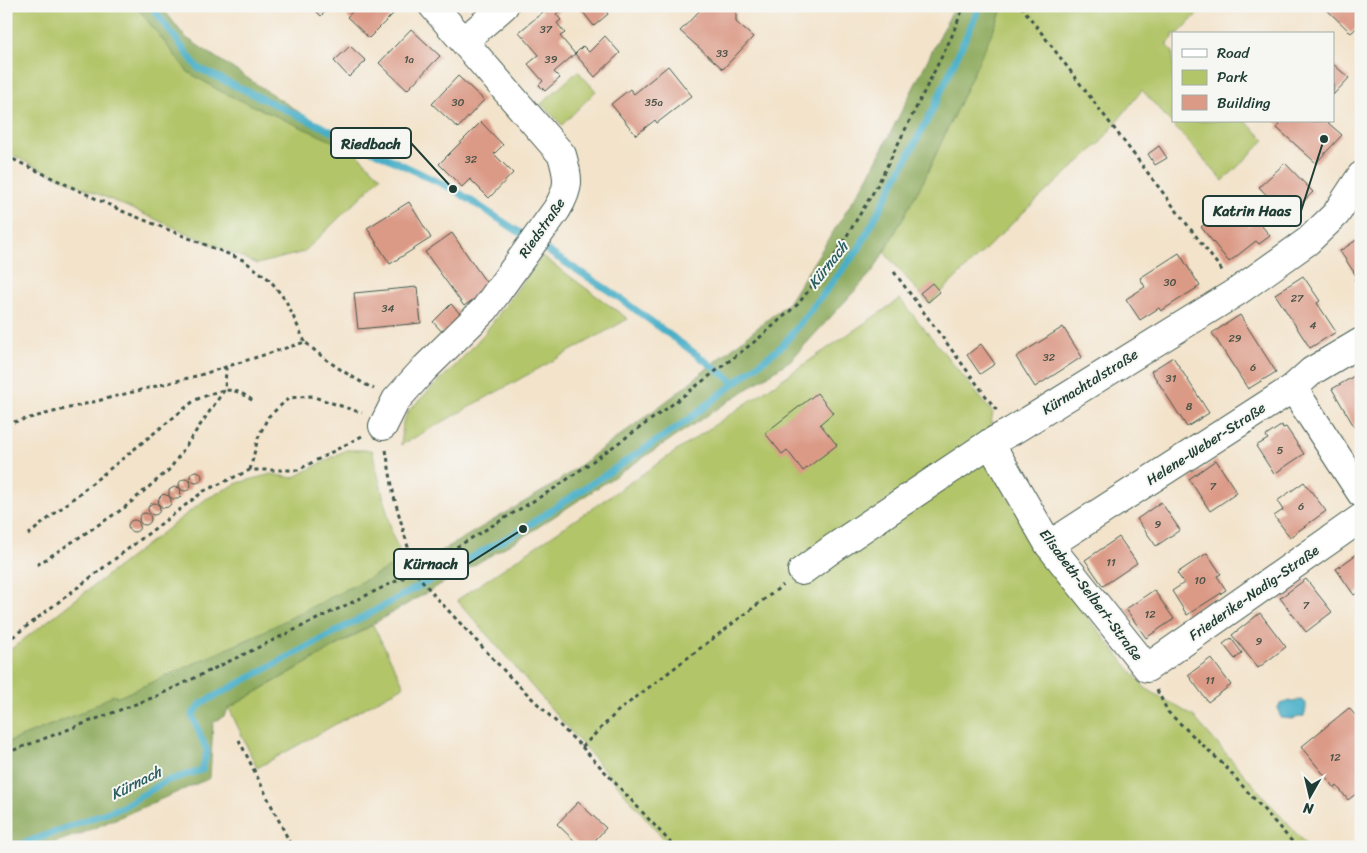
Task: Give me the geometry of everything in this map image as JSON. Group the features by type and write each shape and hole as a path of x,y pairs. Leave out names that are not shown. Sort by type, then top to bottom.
{"street":[{"name":"Riedstraße","path":"383,426 396,400 424,369 485,309 557,209 566,193 568,174 562,156 433,6"},
{"path":"464,41 504,6"},
{"name":"Kürnachtalstraße","path":"802,572 857,532 1001,437 1238,291 1308,241 1336,214 1361,176"},
{"name":"Helene-Weber-Straße","path":"1049,545 1294,388 1312,371 1361,342"},
{"path":"1294,388 1361,493"},
{"name":"Elisabeth-Selbert-Straße","path":"1001,437 1049,545 1147,668"},
{"name":"Friederike-Nadig-Straße","path":"1147,668 1361,518"}],"path":[{"path":"6,753 157,696 415,572 555,488 666,409 758,339 798,304 831,262 877,186 951,38 964,6"},
{"path":"1021,6 1238,291"},
{"path":"6,156 122,211 243,260 270,280 286,301 304,342 327,361 350,376 396,400"},
{"path":"894,272 1001,437"},
{"path":"6,424 226,368 304,342"},
{"path":"37,565 124,508 170,469 225,389 226,368"},
{"path":"28,535 195,400 225,389 244,393 253,401"},
{"path":"250,470 258,438 268,417 289,398 311,396 358,410 383,426 394,497 415,572 510,677 582,747 670,842 672,847"},
{"path":"6,642 204,490 250,470 298,470 383,426"},
{"path":"582,747 618,711 802,572"},
{"path":"1147,668 1168,712 1222,764 1297,847"},
{"path":"239,740 292,847"}],"green space":[{"path":"6,6 136,6 188,72 222,92 341,144 343,141 381,177 304,252 257,264 32,165 6,152"},
{"path":"136,6 161,6 185,37 343,141 341,145 222,92 188,72"},
{"path":"955,6 1004,6 924,180 874,270 791,360 529,533 229,708 224,716 213,723 210,778 83,833 41,847 6,847 6,743 81,713 113,695 119,697 249,639 404,560 426,560 553,485 672,397 788,303 868,177"},
{"path":"1004,6 1205,6 1180,32 1172,32 1172,39 1166,45 1172,51 1172,122 1246,122 1265,140 1223,181 1142,90 1100,143 1028,208 929,304 884,252 924,180"},
{"path":"578,71 596,91 562,125 541,104"},
{"path":"542,256 628,319 401,445 403,422 409,410 457,364 484,334"},
{"path":"900,299 993,413 984,452 1044,560 1063,587 1145,688 1193,716 1308,847 671,847 457,600"},
{"path":"346,450 372,450 393,537 404,560 249,639 119,697 113,695 81,713 6,743 6,653 206,499 238,483 271,474 293,478"},
{"path":"373,625 404,686 257,768 229,708"}],"water":[{"path":"1301,700 1306,703 1304,716 1292,719 1280,718 1278,707 1280,704"}],"building":[{"path":"311,6 331,6 321,16"},
{"path":"358,6 384,6 393,14 369,38 347,17"},
{"path":"538,6 565,6 556,14 561,20 557,23 565,33 560,36 575,54 554,72 560,78 545,91 539,85 543,81 528,64 539,55 519,32 543,12"},
{"path":"578,6 602,6 608,14 594,26"},
{"path":"704,6 721,6 724,9 732,9 736,12 736,22 753,37 723,69 680,31"},
{"path":"1323,6 1361,6 1361,24 1351,33"},
{"path":"411,29 440,56 407,90 379,63"},
{"path":"605,36 620,53 595,77 575,54 583,46 589,52"},
{"path":"350,46 366,61 349,77 334,61"},
{"path":"1334,65 1349,78 1334,94"},
{"path":"668,66 692,96 657,123 655,120 636,135 611,104 630,89 634,94"},
{"path":"458,76 484,100 458,128 432,104"},
{"path":"481,122 503,145 494,154 513,173 489,198 470,179 462,187 439,164"},
{"path":"1276,122 1327,122 1342,135 1316,163 1277,128 1279,125"},
{"path":"1159,146 1167,158 1155,165 1148,154"},
{"path":"1285,163 1313,192 1287,217 1259,187"},
{"path":"409,202 431,238 390,264 367,228"},
{"path":"1231,204 1249,226 1257,220 1270,236 1259,244 1256,241 1229,262 1201,227"},
{"path":"452,233 490,288 464,306 425,252"},
{"path":"1361,237 1361,289 1354,279 1357,277 1340,251"},
{"path":"1179,253 1200,286 1161,311 1159,308 1140,320 1126,299 1145,287 1140,278"},
{"path":"1303,276 1320,301 1317,303 1336,332 1310,348 1275,294"},
{"path":"932,283 940,292 928,302 920,293"},
{"path":"417,287 421,323 358,329 354,293"},
{"path":"451,304 464,318 446,336 433,322"},
{"path":"1240,315 1276,372 1248,389 1212,333"},
{"path":"1063,327 1082,357 1035,387 1016,357"},
{"path":"981,344 995,364 980,374 967,355"},
{"path":"1173,357 1209,413 1187,427 1151,371"},
{"path":"1361,372 1361,438 1332,389"},
{"path":"817,393 833,413 820,424 837,445 803,471 787,450 782,454 765,433"},
{"path":"1282,425 1283,428 1286,427 1304,454 1274,474 1256,446 1268,439 1266,436"},
{"path":"1216,460 1237,493 1210,511 1189,479"},
{"path":"198,471 201,472 201,482 194,483 191,482 190,475 191,472"},
{"path":"187,479 190,480 190,490 183,491 180,490 179,483 180,480"},
{"path":"1304,482 1326,511 1290,537 1274,516 1283,510 1277,501"},
{"path":"174,487 180,488 181,496 178,499 173,499 169,496 169,490"},
{"path":"163,494 169,496 171,504 168,507 163,508 158,504 159,498"},
{"path":"1161,502 1180,530 1156,546 1137,519"},
{"path":"156,503 159,504 159,514 152,515 149,514 148,507 149,504"},
{"path":"147,513 150,514 150,524 143,525 140,524 139,517 140,514"},
{"path":"136,520 139,521 139,531 132,532 129,531 128,524 129,521"},
{"path":"1119,537 1137,563 1103,586 1085,560"},
{"path":"1361,551 1361,591 1354,595 1336,569"},
{"path":"1207,553 1221,574 1217,576 1226,590 1187,615 1172,591 1184,583 1177,573"},
{"path":"1306,579 1332,612 1306,632 1280,598"},
{"path":"1154,590 1174,619 1146,638 1126,609"},
{"path":"1260,613 1286,647 1258,668 1232,635"},
{"path":"1231,638 1242,653 1235,659 1223,644"},
{"path":"1211,658 1231,685 1208,702 1188,675"},
{"path":"1349,708 1361,722 1361,790 1348,800 1337,786 1335,788 1301,747"},
{"path":"578,802 606,828 589,847 581,847 557,824"}],"waterway":[{"path":"151,6 198,68 453,189 528,238"},
{"name":"Kürnach","path":"14,847 122,807 166,781 202,770 207,751 192,715 202,703 523,529 684,423 783,345 858,250 932,111 980,6"},
{"path":"537,244 614,294 734,382"}],"place":[{"name":"Katrin Haas","path":"1324,139"},
{"name":"Riedbach","path":"453,189"},
{"name":"Kürnach","path":"523,529"}]}
